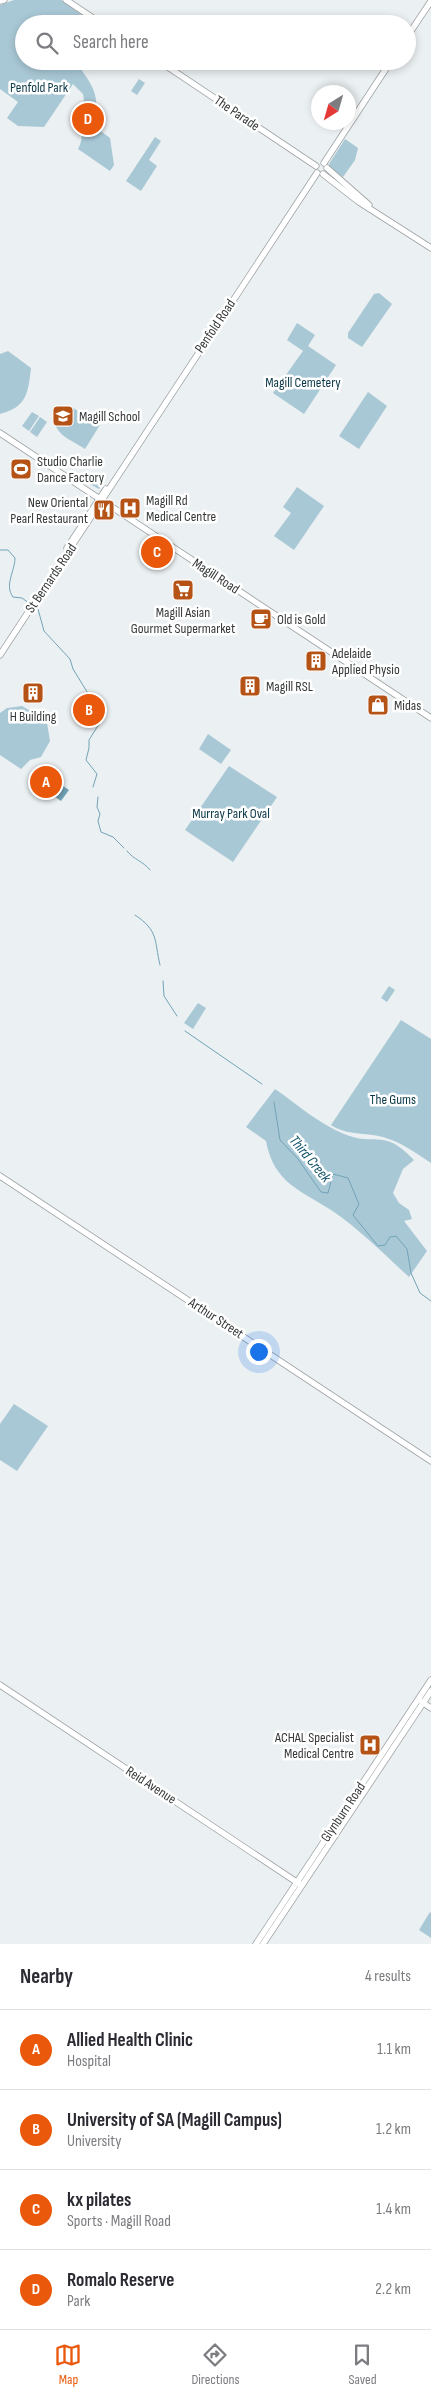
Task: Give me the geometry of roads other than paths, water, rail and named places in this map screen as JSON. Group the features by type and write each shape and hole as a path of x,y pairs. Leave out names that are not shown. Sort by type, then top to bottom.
{"main road":[{"path":"0,1 4,0"},
{"path":"66,0 88,15"},
{"path":"416,24 431,1"},
{"name":"The Parade","path":"172,70 316,166"},
{"path":"326,166 385,70"},
{"path":"372,209 326,166 318,163 316,166 320,174 359,202 431,248"},
{"name":"Penfold Road","path":"100,500 326,166"},
{"name":"Magill Road","path":"0,433 431,718"},
{"name":"St Bernards Road","path":"0,655 100,500"},
{"name":"St Bernards Road","path":"0,649 27,612"},
{"name":"Arthur Street","path":"0,1176 431,1461"},
{"name":"Glynburn Road","path":"256,1944 421,1701 431,1680"},
{"name":"Reid Avenue","path":"0,1685 299,1883"},
{"name":"Glynburn Road","path":"421,1701 431,1691"},
{"path":"421,1701 431,1708"},
{"name":"Glynburn Road","path":"263,1944 299,1883"}],"waterway":[{"name":"Third Creek","path":"0,550 8,550 15,558 10,583 13,597 22,598 29,603"},
{"name":"Third Creek","path":"34,606 38,609 44,631 70,659 73,669 89,695 99,724 89,740 86,760 97,774 93,787"},
{"name":"Third Creek","path":"98,797 97,807 100,814 98,821 101,832 113,837 124,848"},
{"name":"Third Creek","path":"127,851 150,870"},
{"name":"Third Creek","path":"135,915 152,931 160,965"},
{"name":"Third Creek","path":"163,981 164,996 177,1016"},
{"name":"Third Creek","path":"185,1031 262,1084"},
{"name":"Third Creek","path":"274,1102 280,1140 298,1159 321,1192 328,1193 333,1174 348,1178 359,1204 353,1215 378,1246 385,1245 390,1237 396,1236 407,1249 411,1273 420,1293 431,1301"}],"place":[{"name":"Romalo Reserve","path":"88,119"},
{"name":"Magill School","path":"63,416"},
{"name":"Studio Charlie Dance Factory","path":"21,469"},
{"name":"Magill Rd Medical Centre","path":"130,508"},
{"name":"New Oriental Pearl Restaurant","path":"104,510"},
{"name":"kx pilates","path":"157,552"},
{"name":"Magill Asian Gourmet Supermarket","path":"183,590"},
{"name":"Old is Gold","path":"261,619"},
{"name":"Adelaide Applied Physio","path":"316,661"},
{"name":"Magill RSL","path":"250,686"},
{"name":"H Building","path":"33,693"},
{"name":"Midas","path":"378,705"},
{"name":"University of SA (Magill Campus)","path":"89,710"},
{"name":"Allied Health Clinic","path":"46,782"},
{"name":"ACHAL Specialist Medical Centre","path":"370,1745"}],"park label":[{"name":"Penfold Park","path":"39,87"},
{"name":"Magill Cemetery","path":"303,382"},
{"name":"Murray Park Oval","path":"231,813"},
{"name":"The Gums","path":"393,1099"}]}
